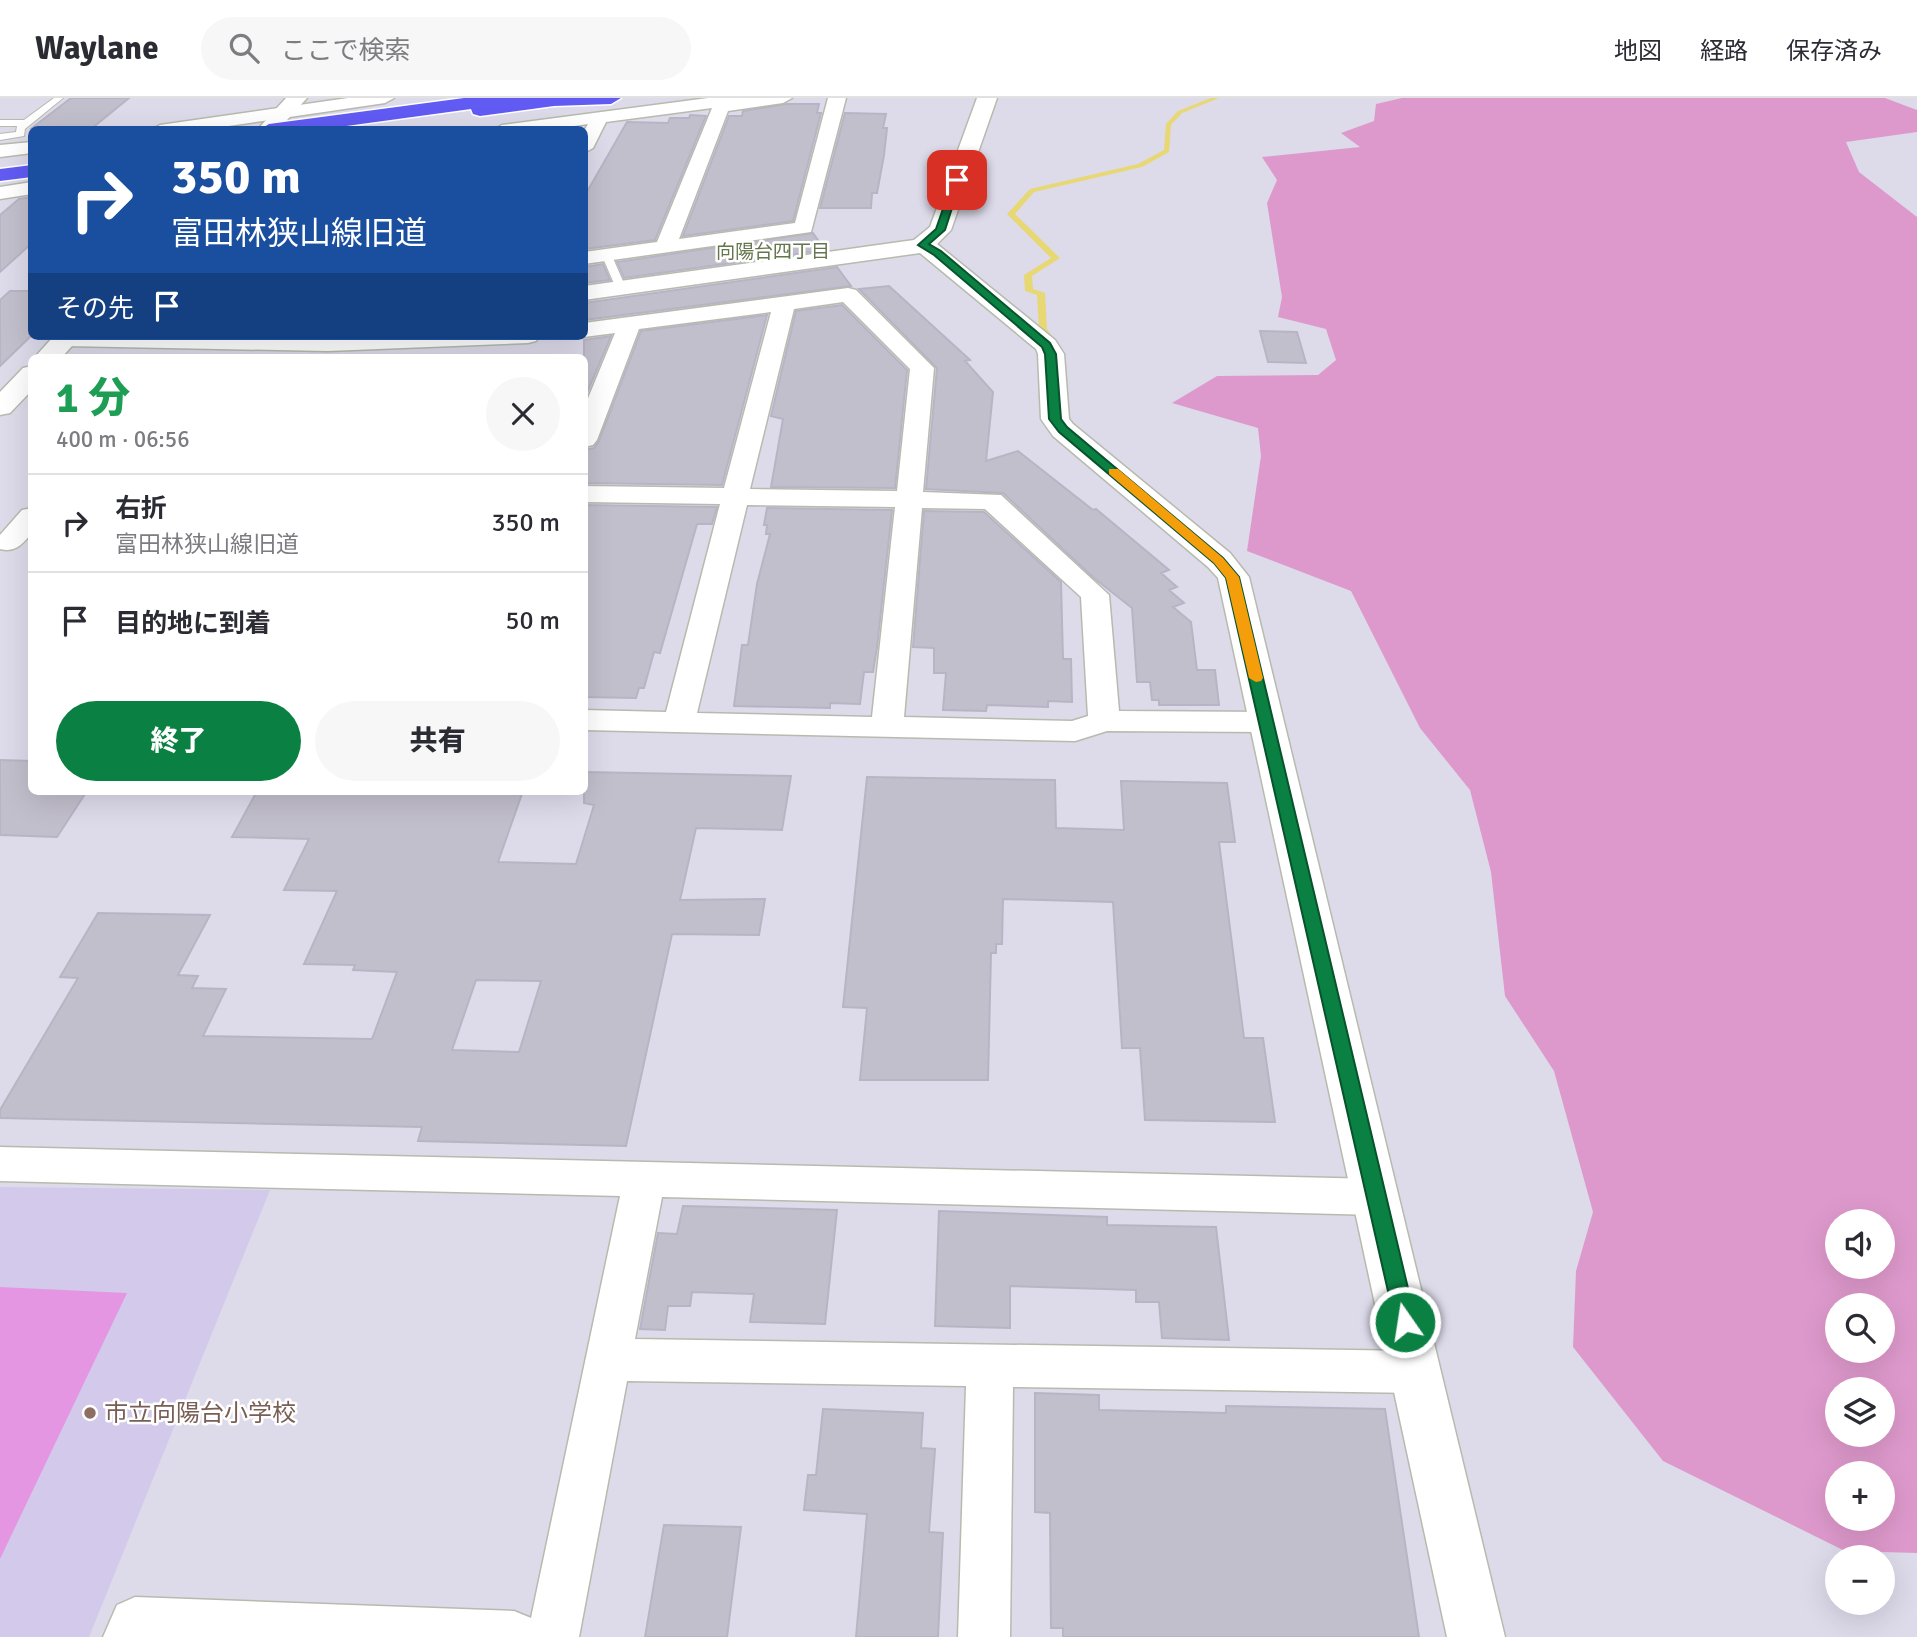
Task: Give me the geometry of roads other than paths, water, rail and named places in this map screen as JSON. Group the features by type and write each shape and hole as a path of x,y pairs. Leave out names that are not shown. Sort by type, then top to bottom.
{"highway":[{"path":"273,124 507,98"},
{"path":"364,126 560,99 611,98"},
{"path":"0,166 28,162"},
{"path":"0,175 28,171"}],"street":[{"path":"273,124 297,98"},
{"path":"235,126 273,124 385,98"},
{"path":"533,126 748,98"},
{"path":"577,126 783,98"},
{"path":"588,258 804,228 837,98"},
{"path":"588,292 906,250 922,245 940,230 982,103 987,98"},
{"path":"665,248 721,107"},
{"path":"588,141 598,123"},
{"path":"0,151 28,138"},
{"path":"0,193 28,189"},
{"path":"922,245 937,253 1046,345 1051,354 1055,419 1063,430 1219,560 1233,577 1476,1637"},
{"path":"588,329 848,295 922,368 887,725"},
{"path":"679,721 785,303"},
{"path":"588,430 630,324"},
{"path":"61,344 323,351 474,348 510,340"},
{"path":"0,407 28,378"},
{"path":"588,494 992,501 1096,595 1104,720"},
{"path":"13,543 28,522"},
{"path":"588,720 1075,731 1104,720 1266,722"},
{"path":"0,1164 1377,1197"},
{"path":"553,1637 644,1180"},
{"path":"610,1360 1417,1373"},
{"path":"985,1637 990,1366"},
{"path":"129,1637 135,1623 514,1637"}],"lane":[{"path":"28,138 20,128 59,98"},
{"path":"0,122 28,123"},
{"path":"0,137 28,138"},
{"path":"607,256 621,288"}],"waterway":[{"path":"1053,344 1043,329 1041,293 1029,291 1028,275 1056,258 1011,214 1032,190 1140,166 1167,151 1168,125 1180,112 1216,98"}],"place":[{"name":"市立向陽台小学校","path":"90,1413"}],"district":[{"name":"向陽台四丁目","path":"773,252"}]}
